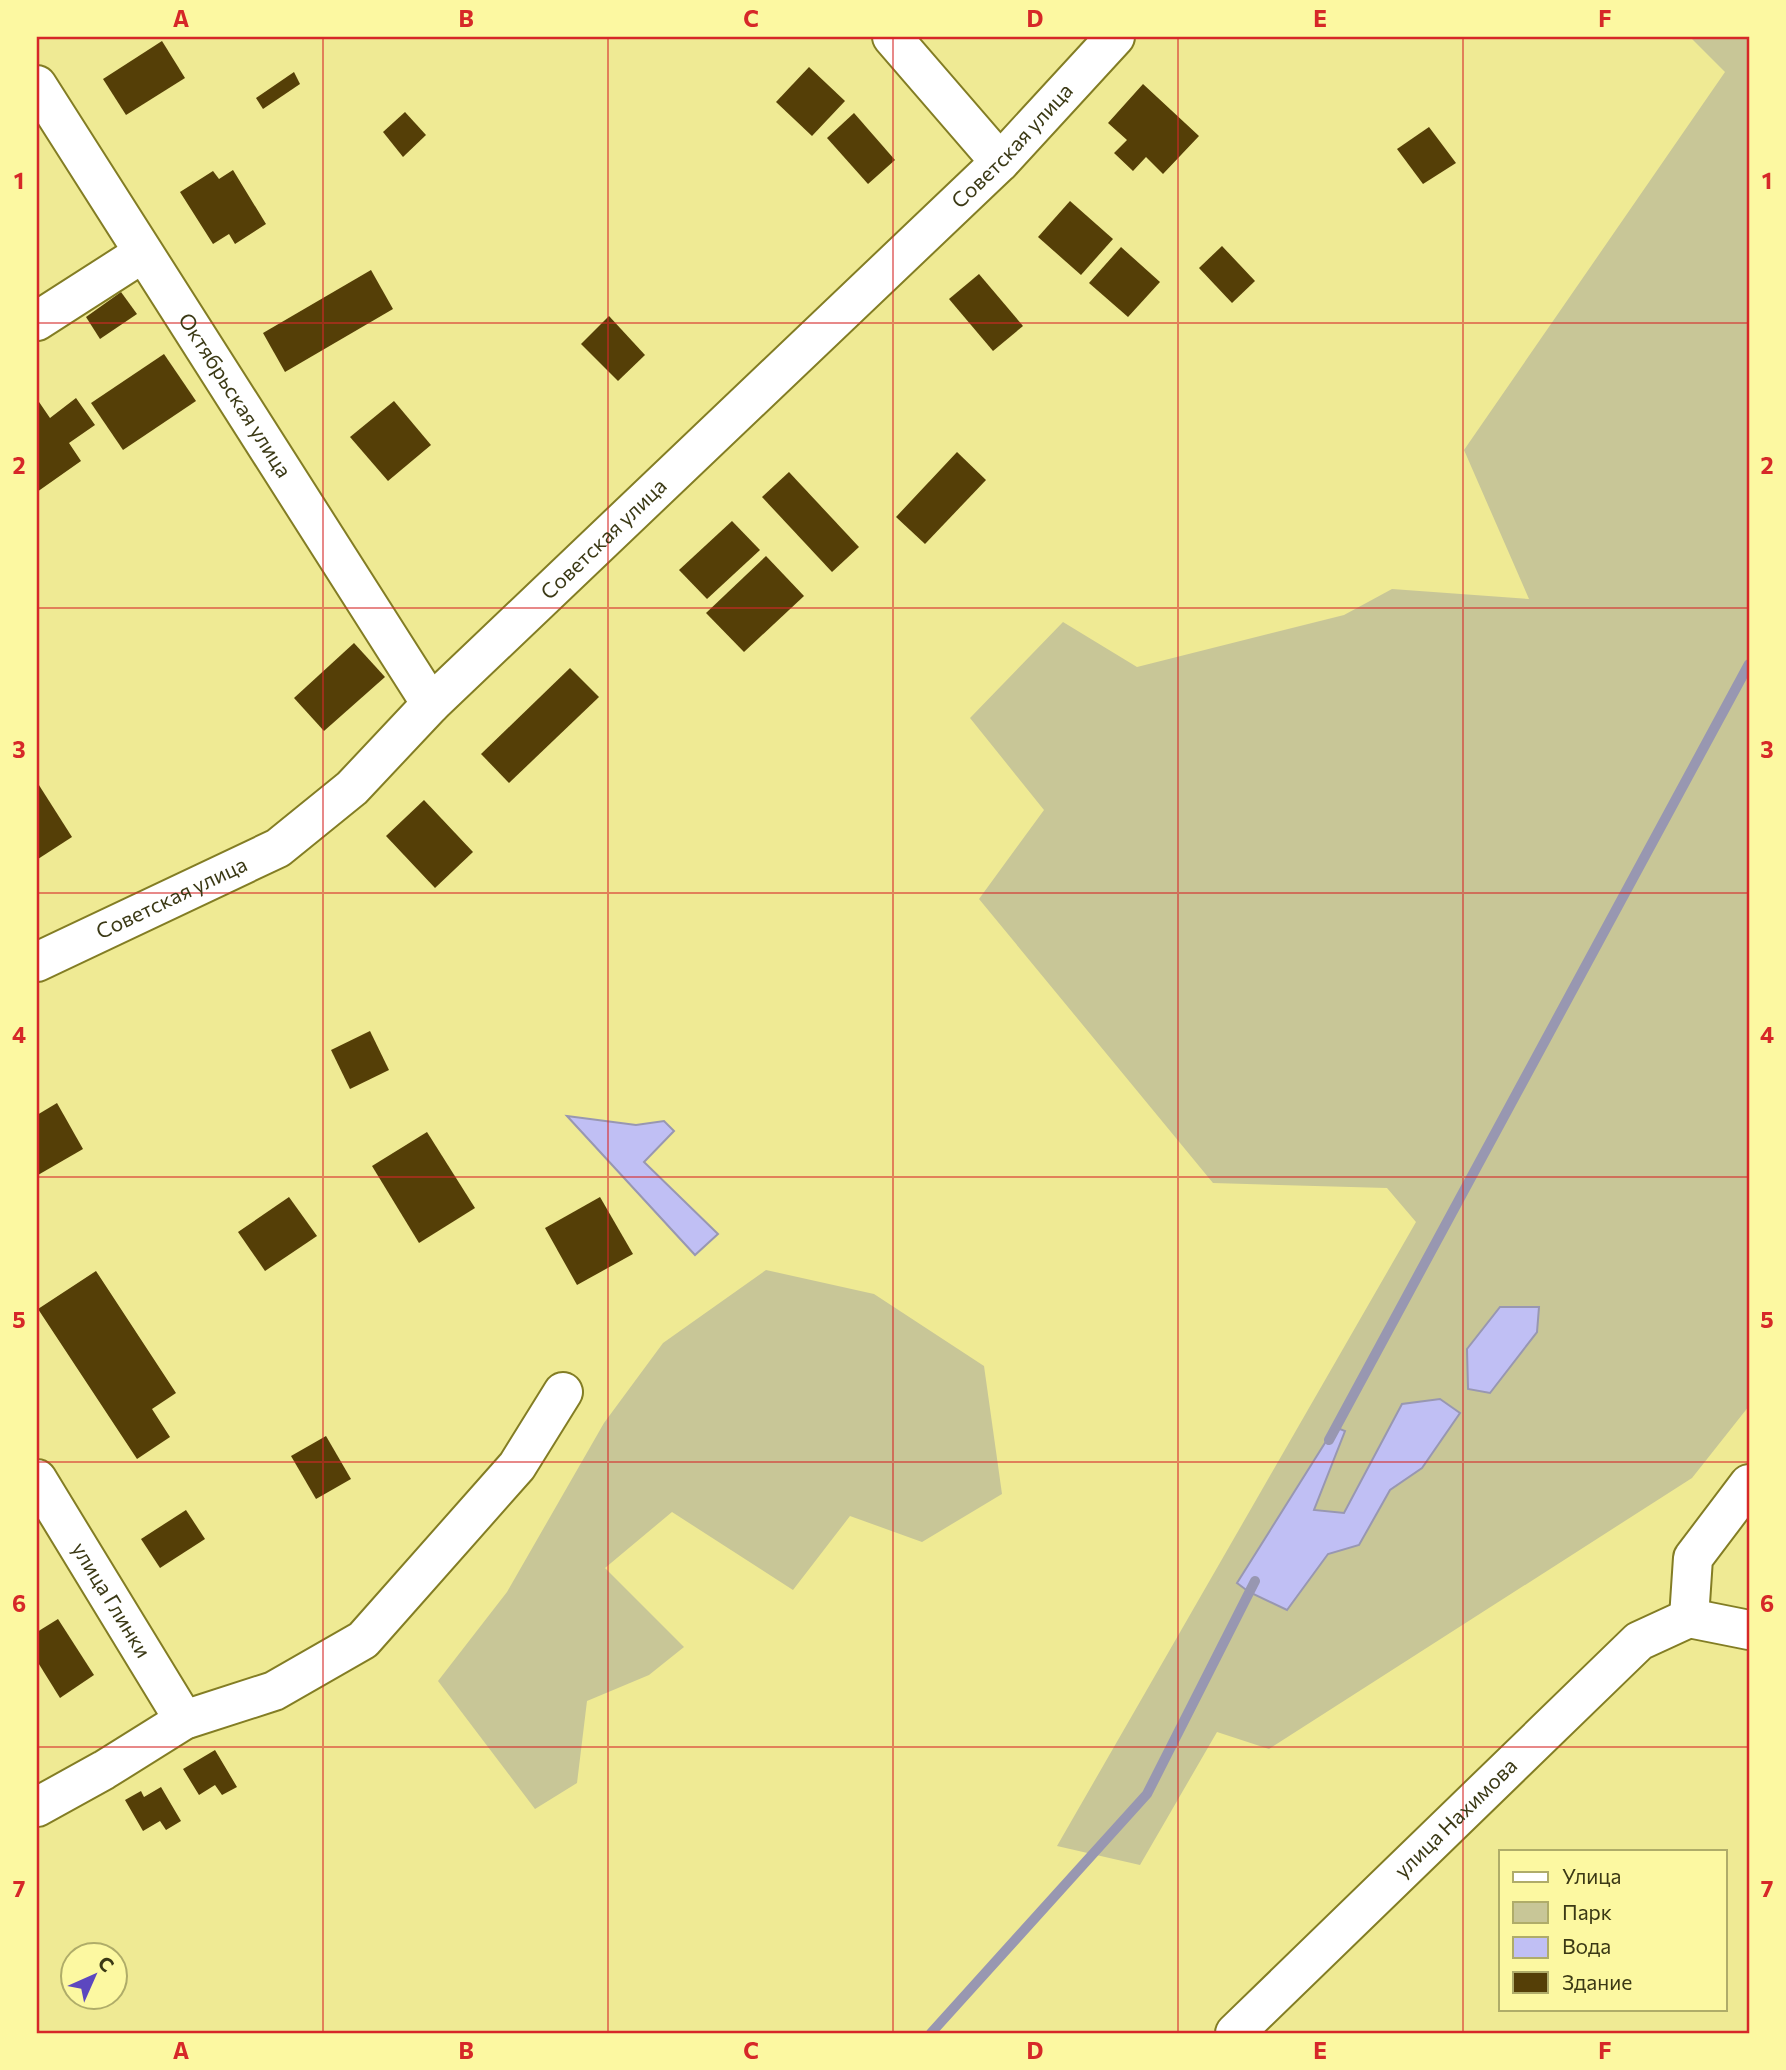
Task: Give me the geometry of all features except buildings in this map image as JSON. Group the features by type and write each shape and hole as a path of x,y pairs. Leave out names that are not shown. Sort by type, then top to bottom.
{"street":[{"path":"892,37 1000,162"},
{"name":"Советская улица","path":"37,962 278,848 352,788 431,704 1000,162 1115,37"},
{"name":"Октябрьская улица","path":"37,85 431,704"},
{"path":"37,321 143,253"},
{"path":"37,1807 104,1770 184,1720 274,1691 362,1640 517,1466 563,1392"},
{"name":"улица Глинки","path":"37,1479 184,1720"},
{"path":"1749,1484 1693,1558 1689,1618 1749,1630"},
{"name":"улица Нахимова","path":"1235,2033 1639,1641 1689,1618"}],"green space":[{"path":"1690,37 1749,37 1749,1406 1692,1478 1269,1749 1217,1732 1140,1865 1057,1846 1416,1222 1387,1188 1213,1183 979,899 1044,810 970,718 1063,622 1137,667 1344,615 1392,589 1529,599 1464,450 1725,72"},
{"path":"766,1270 874,1294 984,1366 1002,1494 922,1542 850,1516 793,1590 672,1512 605,1568 684,1647 649,1675 587,1701 577,1783 535,1809 438,1681 507,1592 604,1423 663,1343"}],"water":[{"path":"567,1116 636,1125 664,1121 674,1131 644,1162 718,1234 695,1255"},
{"path":"1500,1307 1539,1307 1537,1332 1490,1393 1468,1389 1467,1349"},
{"path":"1440,1399 1460,1413 1422,1468 1390,1490 1359,1545 1328,1554 1287,1610 1249,1592 1237,1583 1335,1427 1345,1431 1314,1510 1344,1513 1402,1404"}],"waterway":[{"path":"1329,1440 1749,664"},
{"path":"931,2033 1147,1794 1255,1581"}]}
